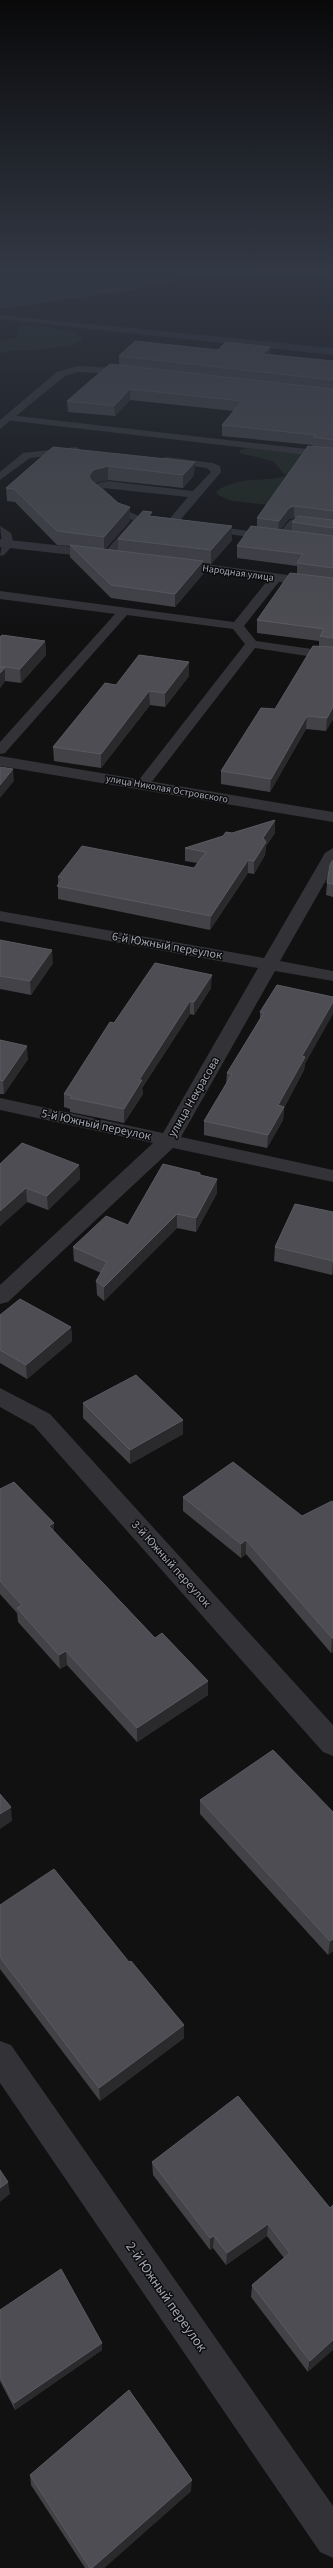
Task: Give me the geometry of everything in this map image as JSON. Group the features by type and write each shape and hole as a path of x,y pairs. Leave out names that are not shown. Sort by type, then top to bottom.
{"street":[{"path":"0,426 46,387"},
{"path":"3,547 123,557"},
{"name":"Народная улица","path":"161,562 333,585"},
{"name":"улица Николая Островского","path":"0,761 333,817"},
{"name":"улица Некрасова","path":"0,1297 169,1140 333,853"},
{"name":"6-й Южный переулок","path":"0,916 333,976"},
{"name":"5-й Южный переулок","path":"0,1104 333,1176"},
{"name":"3-й Южный переулок","path":"0,1396 42,1420 333,1743"},
{"name":"2-й Южный переулок","path":"0,2056 333,2539"}],"lane":[{"path":"9,418 333,454"},
{"path":"0,477 27,455 33,453 66,450 87,451"},
{"path":"156,458 209,464 216,468 216,472 172,523"},
{"path":"196,496 108,484 99,486 96,490 123,513 140,519 296,540"},
{"path":"108,555 140,519"},
{"path":"281,538 294,522 333,527"},
{"path":"0,529 7,535 3,547"},
{"path":"237,626 276,578"},
{"path":"0,595 237,626 252,644 333,656"},
{"path":"0,750 124,611"},
{"path":"142,785 252,644"}],"shaded area":[{"path":"248,448 302,452 316,510 232,501 218,495 216,492 233,483 286,476 273,461 239,453 240,450"}],"building":[{"path":"83,387 314,387 333,389 333,440 313,437 315,435 222,425 242,401 130,389 114,406 67,401"},
{"path":"308,446 333,448 333,511 294,506 289,508 279,521 257,518"},
{"path":"53,447 195,462 183,475 108,466 93,470 89,476 91,480 118,503 130,507 104,537 57,531 14,489 6,488"},
{"path":"143,511 152,512 149,516 232,526 211,550 118,539"},
{"path":"298,516 333,520 333,528 292,522"},
{"path":"251,526 333,536 333,568 297,563 303,554 237,546"},
{"path":"70,545 203,561 175,594 111,585"},
{"path":"290,573 333,578 333,638 320,636 324,629 257,620"},
{"path":"2,635 45,641 20,669 0,666 0,637"},
{"path":"313,646 333,647 333,707 327,718 307,716 271,779 221,771 261,708 275,709"},
{"path":"139,655 189,662 165,693 149,691 101,754 53,747 105,683 116,685"},
{"path":"0,667 5,668 0,673"},
{"path":"0,767 13,769 0,785"},
{"path":"275,820 263,838 266,842 254,861 248,860 211,916 57,886 63,878 58,877 82,846 194,868 206,852 185,848 223,836 226,832 232,833"},
{"path":"333,860 333,884 327,883 330,865"},
{"path":"0,940 52,950 30,981 0,976"},
{"path":"155,963 212,975 194,1002 190,1001 139,1080 142,1080 124,1109 70,1098 72,1096 64,1094 110,1022 114,1023"},
{"path":"277,985 333,997 333,1002 302,1056 305,1057 278,1105 284,1107 268,1135 204,1121 232,1074 227,1073 264,1013 260,1012"},
{"path":"0,1040 27,1046 3,1081 0,1080"},
{"path":"22,1143 79,1165 47,1196 26,1188 0,1211 0,1164"},
{"path":"163,1164 200,1173 200,1175 217,1179 196,1218 177,1214 104,1287 96,1281 107,1262 73,1247 106,1216 128,1225"},
{"path":"295,1204 333,1212 333,1261 275,1247"},
{"path":"20,1299 71,1327 26,1365 0,1350 0,1315"},
{"path":"136,1375 183,1420 130,1450 83,1403"},
{"path":"233,1462 302,1516 332,1501 333,1638 246,1540 241,1544 183,1497"},
{"path":"14,1482 54,1523 49,1526 155,1638 162,1633 208,1681 137,1728 66,1651 59,1655 17,1608 22,1605 0,1581 0,1489"},
{"path":"273,1750 333,1812 333,1939 330,1941 200,1800"},
{"path":"0,1794 11,1807 0,1814"},
{"path":"54,1869 129,1962 131,1961 184,2025 99,2088 0,1957 0,1905"},
{"path":"238,2096 330,2208 333,2205 333,2340 310,2361 252,2285 290,2253 268,2224 227,2253 214,2236 210,2238 152,2162"},
{"path":"0,2170 8,2182 0,2188"},
{"path":"61,2269 102,2343 14,2403 0,2377 0,2310"},
{"path":"129,2390 192,2480 92,2568 90,2568 30,2475"}]}
